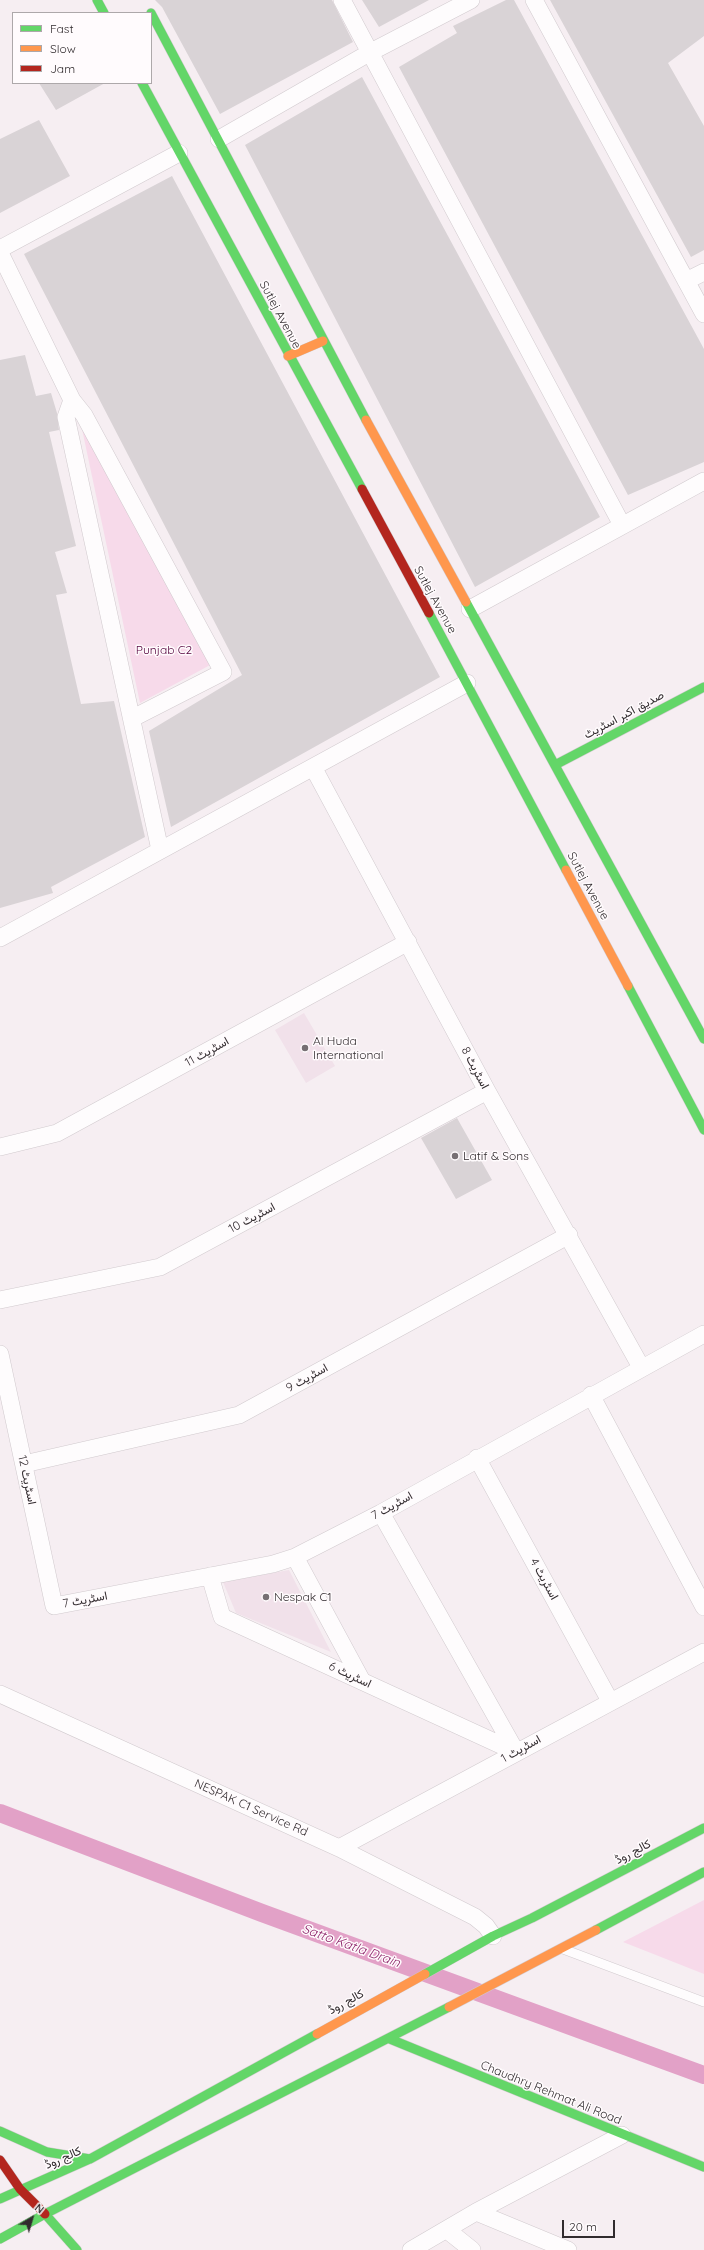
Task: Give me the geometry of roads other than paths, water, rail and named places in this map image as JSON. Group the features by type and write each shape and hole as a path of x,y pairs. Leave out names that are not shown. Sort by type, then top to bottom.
{"street":[{"path":"97,0 103,12"},
{"path":"342,0 622,525"},
{"path":"219,139 369,52 471,0"},
{"path":"534,0 704,314"},
{"path":"152,15 219,139 323,341 704,1039"},
{"name":"Sutlej Avenue","path":"143,84 703,1124"},
{"path":"0,249 179,153"},
{"path":"0,254 72,400 84,415 223,672 133,718"},
{"path":"686,281 704,272"},
{"path":"288,356 323,341"},
{"path":"72,400 66,417 133,718 160,850"},
{"path":"470,609 704,481"},
{"path":"0,938 466,683"},
{"name":"صدیق اکبر اسٹریٹ","path":"555,765 704,687"},
{"name":"اسٹریٹ 8","path":"313,767 487,1091 642,1367"},
{"name":"اسٹریٹ 11","path":"0,1147 57,1133 408,942"},
{"name":"اسٹریٹ 10","path":"0,1300 160,1267 487,1091"},
{"name":"اسٹریٹ 9","path":"24,1464 239,1415 569,1235"},
{"name":"اسٹریٹ 7","path":"54,1606 272,1564 295,1557 381,1513 591,1395 704,1335"},
{"name":"اسٹریٹ 12","path":"0,1354 54,1606"},
{"path":"591,1395 704,1607"},
{"name":"اسٹریٹ 4","path":"478,1458 610,1700"},
{"path":"381,1513 516,1752"},
{"path":"295,1557 362,1681"},
{"name":"اسٹریٹ 6","path":"210,1576 222,1617 516,1752"},
{"name":"اسٹریٹ 1","path":"338,1848 610,1700 704,1652"},
{"name":"NESPAK C1 Service Rd","path":"0,1694 338,1848 475,1917 489,1931"},
{"name":"کالج روڈ","path":"0,2199 90,2159 363,2006 489,1931 532,1918 704,1828"},
{"path":"0,2239 45,2214 406,2031 704,1872"},
{"name":"Chaudhry Rehmat Ali Road","path":"390,2039 622,2135 704,2166"},
{"path":"0,2131 47,2152 90,2159"},
{"path":"411,2250 476,2212 622,2135"},
{"path":"0,2160 20,2189 77,2250"},
{"path":"476,2212 568,2250"},
{"path":"447,2230 472,2250"}],"lane":[{"path":"560,1948 704,2002"}],"waterway":[{"name":"Satto Katla Drain","path":"0,1813 262,1913 704,2075"}],"place":[{"name":"Al Huda International","path":"305,1048"},
{"name":"Latif & Sons","path":"455,1156"},
{"name":"Nespak C1","path":"266,1597"}],"park label":[{"name":"Punjab C2","path":"164,650"}]}
